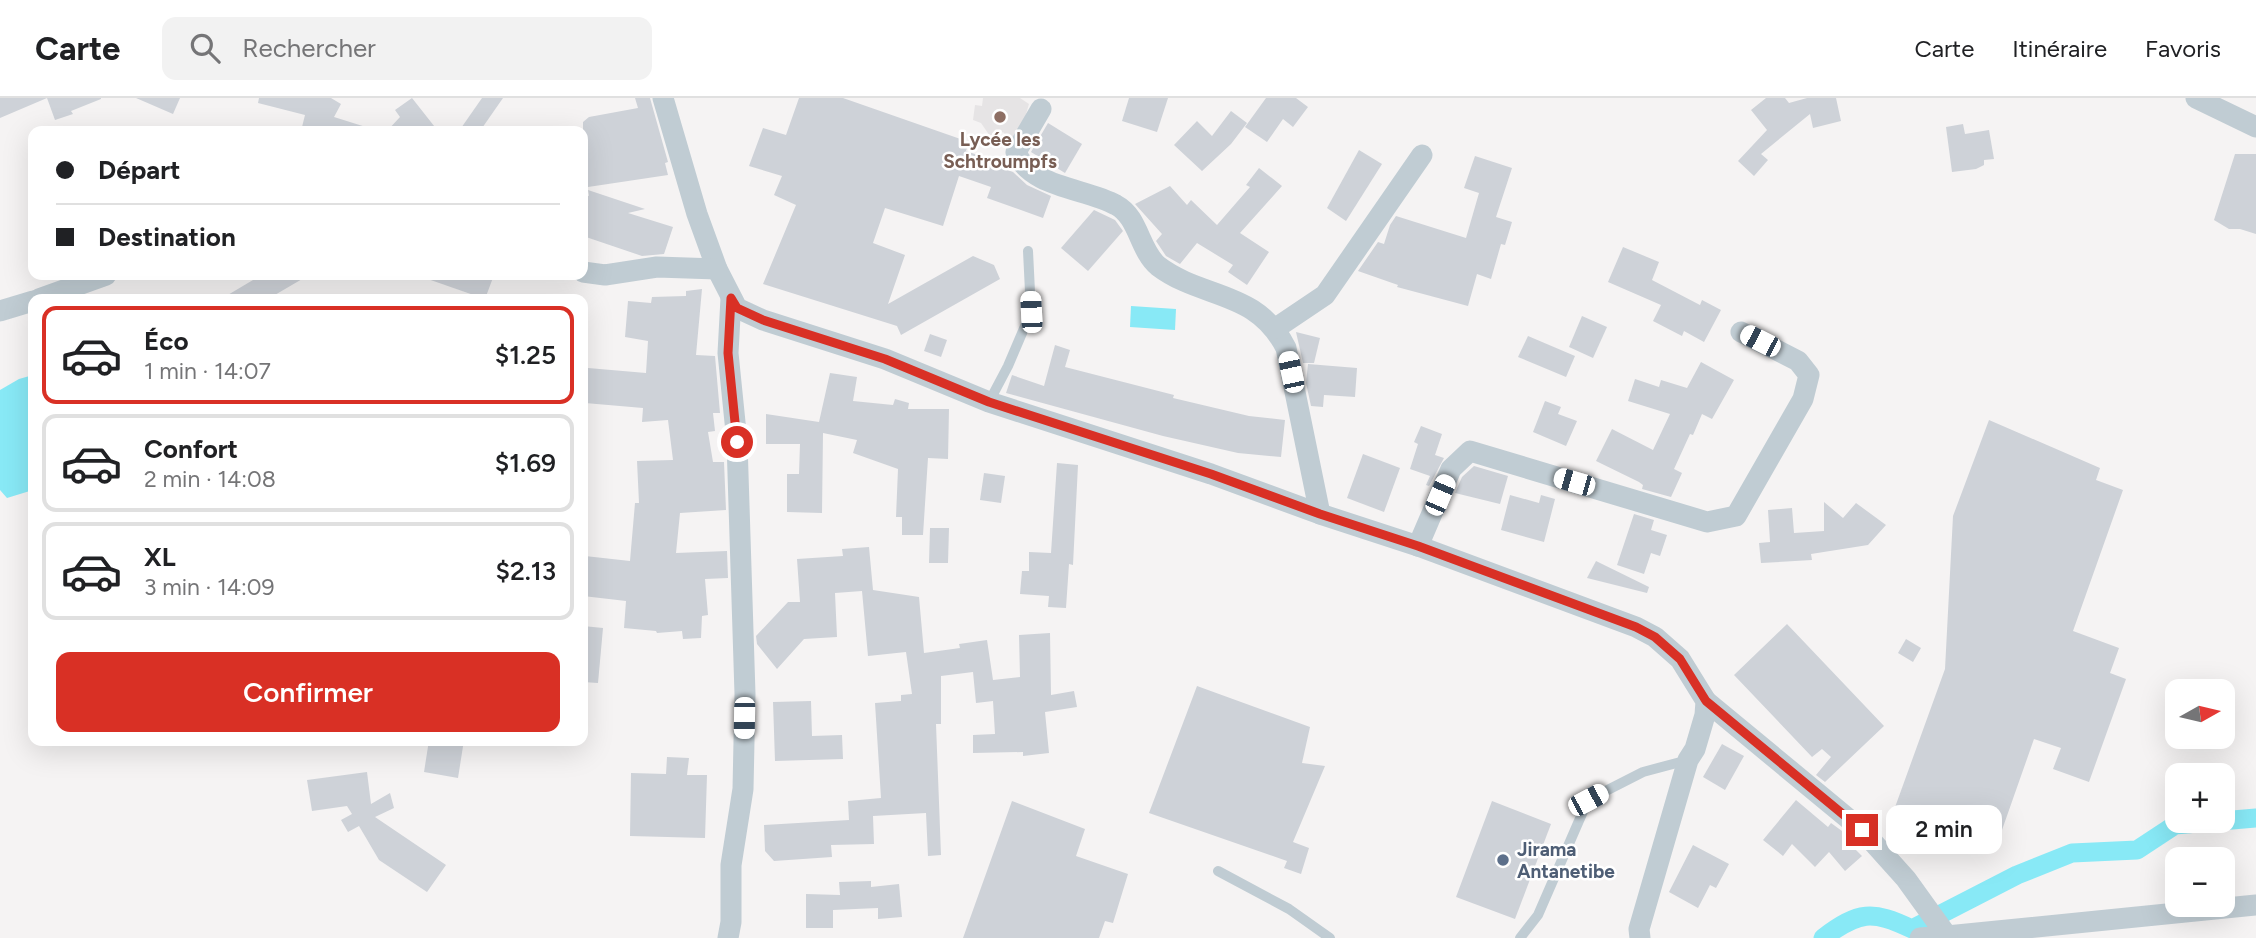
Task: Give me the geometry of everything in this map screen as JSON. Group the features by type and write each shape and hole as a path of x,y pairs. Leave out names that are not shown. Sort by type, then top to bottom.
{"street":[{"path":"663,98 679,157 717,269 737,308 763,320 885,359 989,402 1211,474 1418,546 1646,632 1680,659 1706,701 1862,830 1906,879 1947,936"},
{"path":"2196,98 2256,127"},
{"path":"1041,109 1016,152 1021,165 1051,182 1091,193 1120,206 1133,223 1144,249 1158,266 1194,285 1231,297 1276,328 1286,348 1320,514"},
{"path":"1276,328 1325,295 1422,155"},
{"path":"588,273 605,275 657,267 717,269"},
{"path":"53,294 92,280"},
{"path":"728,938 731,922 731,864 743,789 745,694 737,442 728,353 731,298"},
{"path":"0,311 28,303"},
{"path":"1418,546 1451,469 1471,451 1707,522 1736,516 1803,399 1809,375 1797,360 1741,332"},
{"path":"1640,938 1639,929 1688,760 1698,738 1706,701"},
{"path":"1920,938 2256,905"}],"lane":[{"path":"989,402 1031,312 1028,251"},
{"path":"1520,938 1538,915 1588,800 1643,772 1688,760"},
{"path":"1218,871 1289,909 1330,938"}],"shaded area":[{"path":"983,98 1020,98 1029,104 1023,124 1011,140 1003,132 992,139 981,123 973,120 975,105 982,106"}],"water":[{"path":"1131,306 1176,309 1175,330 1130,327"},
{"path":"28,376 28,492 7,498 0,490 0,390"}],"building":[{"path":"0,98 47,98 0,118"},
{"path":"47,98 101,98 101,99 55,120"},
{"path":"136,98 180,98 173,114"},
{"path":"259,98 331,98 341,104 334,117 363,126 302,126 305,115 258,103"},
{"path":"412,98 434,126 392,126 400,117 395,110"},
{"path":"482,98 503,98 483,126 462,126"},
{"path":"635,98 650,98 668,162 665,163 668,175 588,187 588,126 583,126 583,122 589,117 638,108"},
{"path":"799,98 843,98 969,142 966,151 986,158 985,162 1013,172 1027,185 1051,196 1043,218 987,198 991,187 959,176 943,226 885,208 873,243 905,255 888,304 973,256 994,265 1000,279 901,335 897,326 763,284 796,205 774,195 782,176 749,166 763,128 786,135"},
{"path":"1129,98 1168,98 1157,132 1122,121"},
{"path":"1266,98 1296,98 1308,107 1293,127 1283,119 1267,142 1245,127"},
{"path":"1766,98 1785,98 1789,103 1807,98 1836,98 1841,121 1813,128 1810,114 1761,154 1768,160 1754,176 1738,161 1767,130 1751,110"},
{"path":"1231,111 1247,123 1231,144 1202,171 1174,145 1197,121 1212,136"},
{"path":"1048,123 1082,144 1065,173 1031,152"},
{"path":"1963,124 1965,134 1989,130 1994,159 1984,160 1984,165 1976,169 1952,172 1946,127"},
{"path":"1359,150 1382,164 1346,221 1327,208"},
{"path":"2235,154 2256,154 2256,234 2229,229 2214,220"},
{"path":"1475,156 1512,168 1496,217 1512,222 1505,245 1501,244 1491,279 1477,274 1468,306 1397,287 1398,285 1358,271 1378,242 1384,244 1396,216 1466,238 1479,193 1464,188"},
{"path":"1259,168 1282,186 1240,233 1269,252 1247,285 1228,272 1233,265 1197,243 1180,264 1166,256 1156,241 1162,234 1135,204 1170,186 1187,205 1191,200 1217,225 1250,187 1246,185"},
{"path":"588,190 645,209 628,213 673,227 664,254 642,256 588,238"},
{"path":"1094,210 1115,220 1123,231 1088,271 1061,248"},
{"path":"1623,247 1659,262 1652,280 1700,305 1702,300 1721,310 1704,342 1684,331 1682,336 1653,321 1661,305 1608,282"},
{"path":"253,280 300,280 277,294 229,294"},
{"path":"431,280 492,280 487,294 471,294"},
{"path":"702,289 696,355 715,356 720,413 713,413 715,431 708,432 713,462 724,462 726,510 680,513 676,553 727,551 728,578 705,579 708,615 702,616 701,638 683,639 682,631 657,633 624,628 626,601 588,597 588,556 630,561 635,503 639,503 637,461 673,460 668,420 642,422 643,408 588,403 588,368 646,373 648,341 625,337 628,301 651,303 652,297 686,296 686,291"},
{"path":"1582,316 1607,327 1593,358 1569,347"},
{"path":"1296,332 1320,338 1314,363 1303,363"},
{"path":"930,334 947,340 941,357 924,351"},
{"path":"1528,336 1575,356 1566,377 1518,357"},
{"path":"1055,345 1070,350 1065,367 1174,395 1173,398 1249,416 1285,420 1281,457 1238,453 1163,436 1006,393 1012,375 1044,386"},
{"path":"1701,362 1734,380 1712,419 1702,414 1693,435 1690,434 1674,469 1682,473 1671,497 1642,489 1643,485 1639,482 1596,461 1612,429 1653,450 1670,414 1628,401 1635,379 1659,387 1661,380 1687,388"},
{"path":"1308,364 1357,368 1355,397 1324,395 1323,407 1311,406 1306,383"},
{"path":"830,373 857,377 853,401 893,405 895,399 909,403 908,409 949,409 948,459 928,458 923,535 902,535 902,517 896,517 898,469 853,453 857,440 823,433 822,513 787,512 787,474 799,474 800,444 766,444 766,414 819,422"},
{"path":"1545,401 1561,407 1558,414 1577,421 1566,446 1533,432"},
{"path":"1989,420 2100,468 2096,480 2123,490 2073,631 2119,648 2110,673 2126,679 2089,782 2053,769 2061,748 2034,739 1996,847 1894,810 1945,669 1953,516"},
{"path":"1421,426 1442,434 1435,455 1444,458 1429,486 1426,485 1430,476 1410,469 1418,444 1414,442"},
{"path":"1363,454 1400,468 1384,512 1347,498"},
{"path":"1057,463 1078,465 1073,565 1069,564 1066,608 1048,607 1049,596 1020,594 1022,571 1029,571 1029,552 1051,553"},
{"path":"1474,466 1508,476 1500,504 1455,493 1462,477"},
{"path":"984,473 1005,476 1001,503 980,500"},
{"path":"1510,495 1539,503 1541,495 1555,499 1544,542 1501,530"},
{"path":"1824,502 1843,518 1856,503 1886,525 1868,545 1811,554 1812,560 1761,563 1759,543 1770,542 1768,510 1792,508 1794,533 1824,531"},
{"path":"1634,514 1654,520 1651,530 1667,535 1660,556 1651,553 1644,574 1617,565"},
{"path":"930,528 949,528 948,563 929,563"},
{"path":"869,547 873,590 919,597 924,653 960,648 959,644 987,640 993,680 1020,677 1019,635 1050,633 1051,695 1074,691 1077,707 1045,712 1049,753 1023,756 1023,752 973,753 973,735 995,734 993,701 976,703 973,672 941,676 941,724 936,724 941,855 928,856 926,813 873,816 874,844 831,845 832,857 774,861 765,851 764,825 849,820 848,801 881,798 875,703 901,701 901,695 912,694 906,652 868,656 862,591 835,593 837,637 804,639 777,669 757,644 756,636 788,602 800,602 797,559 843,556 842,549"},
{"path":"1596,561 1649,587 1647,593 1587,578"},
{"path":"1787,624 1884,726 1825,782 1816,775 1831,757 1822,749 1812,757 1734,675"},
{"path":"588,626 603,628 598,683 588,682"},
{"path":"1906,639 1921,648 1913,662 1898,653"},
{"path":"1197,686 1310,727 1302,763 1325,766 1293,842 1309,848 1301,874 1284,868 1287,861 1149,813"},
{"path":"811,701 812,736 842,735 843,759 775,761 773,702"},
{"path":"1722,744 1744,756 1725,790 1703,777"},
{"path":"428,746 463,746 458,778 424,772"},
{"path":"667,757 689,758 687,775 707,775 705,838 630,836 631,773 666,774"},
{"path":"367,772 371,804 390,793 394,808 375,817 446,865 427,892 379,860 359,826 348,832 341,820 352,814 347,806 312,811 307,780"},
{"path":"1796,800 1828,827 1831,823 1853,839 1858,845 1855,849 1862,856 1845,871 1829,852 1815,867 1792,844 1783,856 1763,840"},
{"path":"1012,801 1085,829 1076,856 1128,874 1113,923 1105,921 1099,938 963,938"},
{"name":"Jirama Antanetibe","path":"1492,801 1551,824 1515,919 1456,897"},
{"path":"1693,845 1729,864 1716,888 1710,885 1698,908 1669,892"},
{"path":"871,881 871,887 899,884 902,917 878,919 878,908 833,910 833,928 806,928 806,894 840,895 839,882"}],"waterway":[{"path":"1823,938 1846,923 1866,916 1876,916 1912,929 2017,875 2072,853 2137,850 2175,825 2256,818"}],"place":[{"name":"Lycée les Schtroumpfs","path":"1000,117"},
{"name":"Jirama Antanetibe","path":"1503,860"}],"route":[{"path":"737,442 728,353 731,298 737,308 763,320 885,359 989,402 1211,474 1418,546 1636,627 1655,637 1680,659 1706,701 1862,830"}]}
